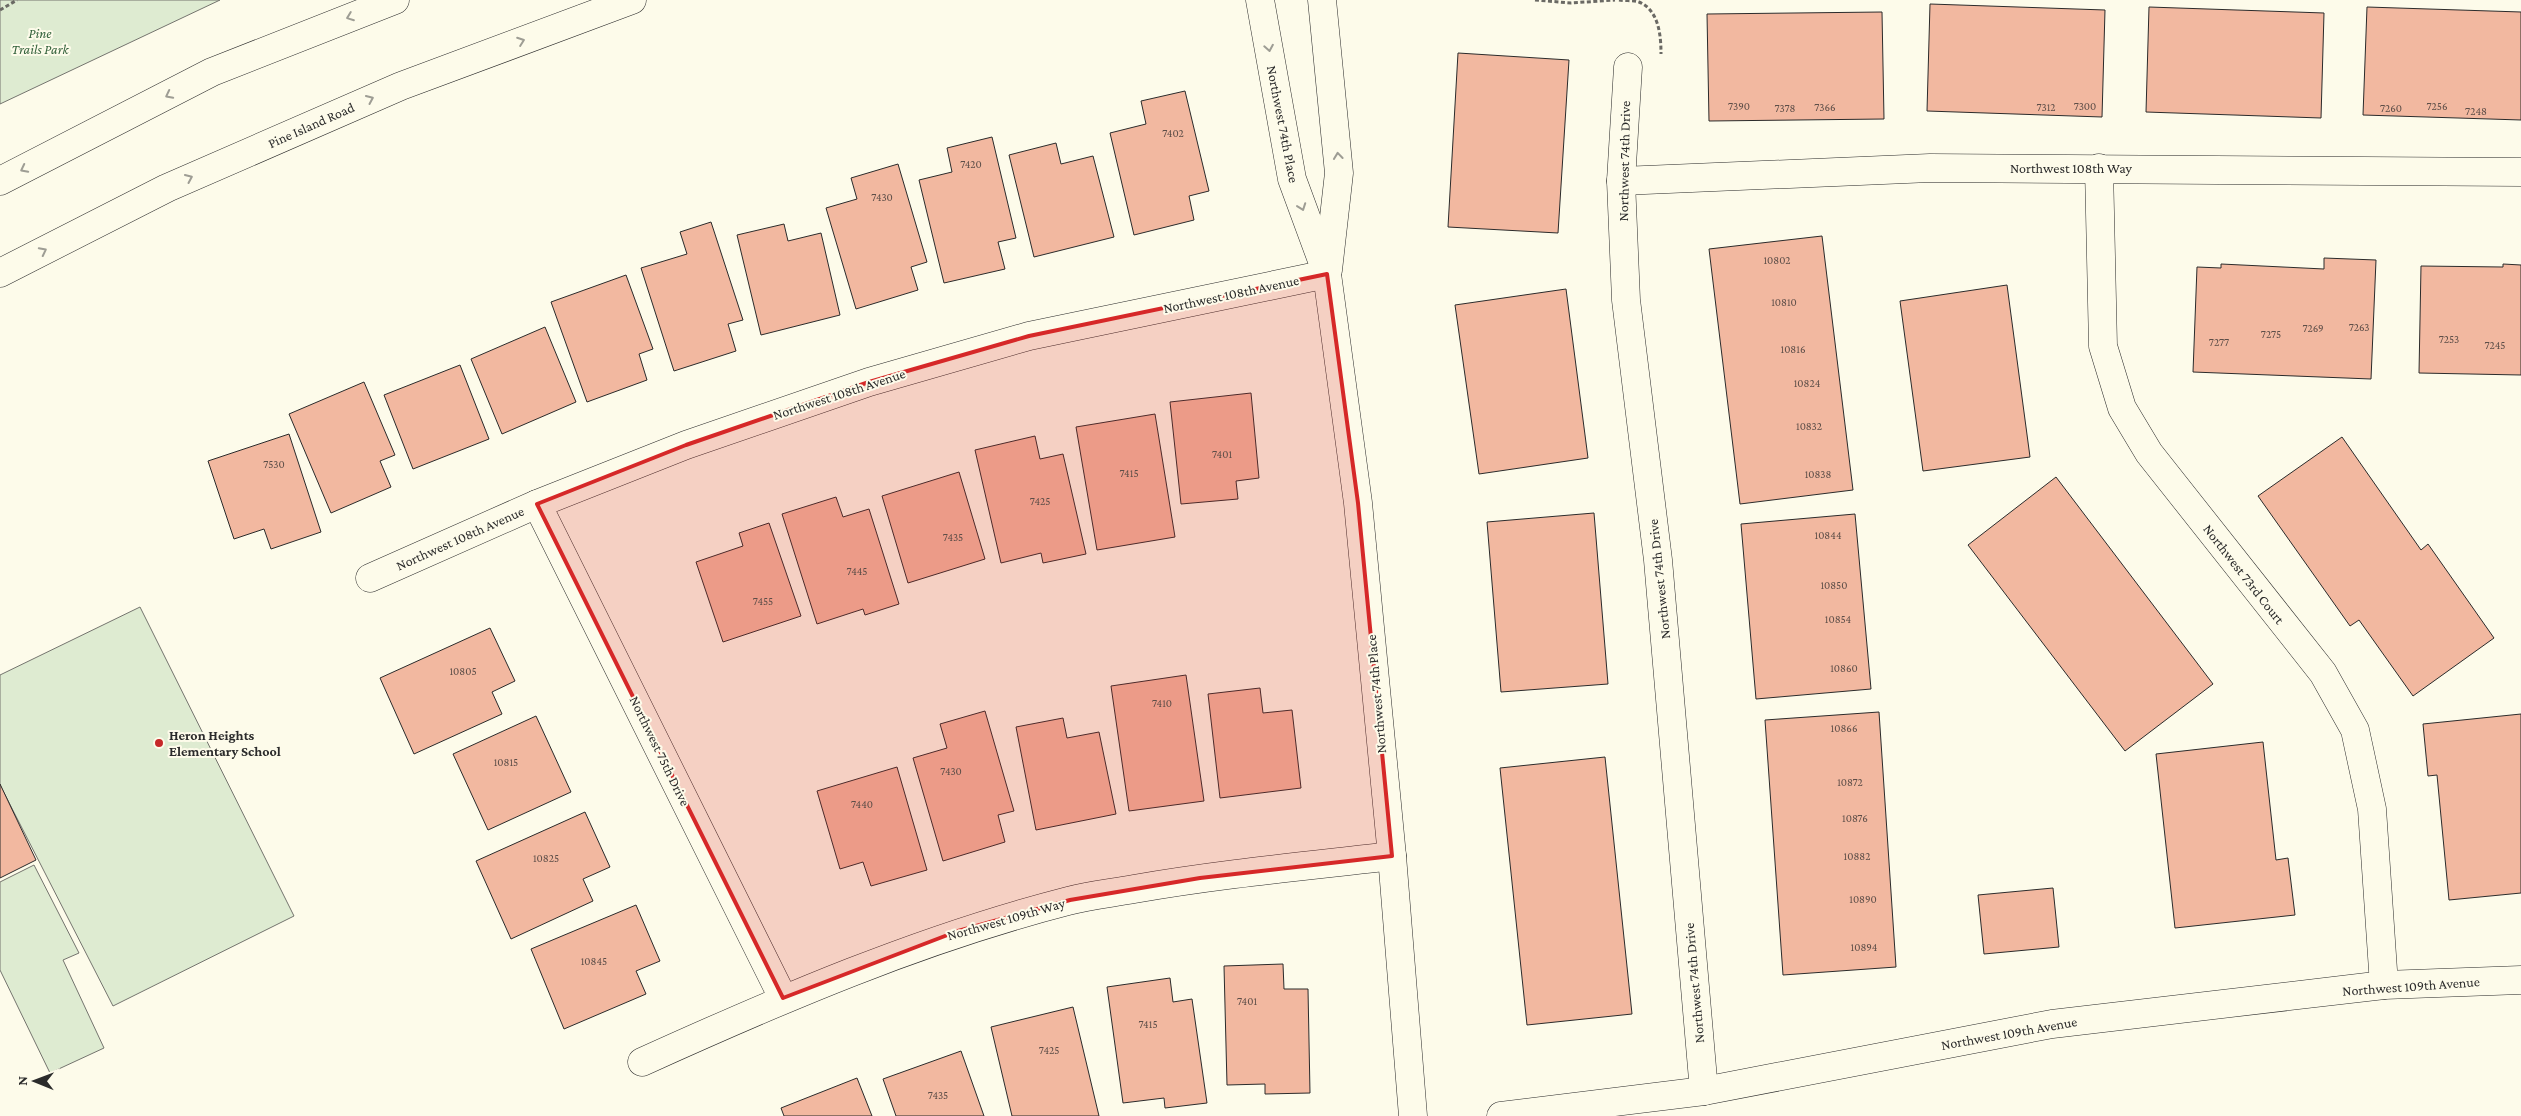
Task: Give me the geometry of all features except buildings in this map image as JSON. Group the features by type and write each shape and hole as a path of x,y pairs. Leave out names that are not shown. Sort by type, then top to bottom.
{"street":[{"path":"0,182 212,72 395,0"},
{"name":"Pine Island Road","path":"0,273 167,188 392,90 632,0"},
{"name":"Northwest 74th Place","path":"1260,0 1292,179 1327,274 1358,503 1392,856 1412,1116"},
{"name":"Northwest 74th Place","path":"1322,0 1339,173 1327,274"},
{"name":"Northwest 74th Drive","path":"1628,67 1621,181 1626,300 1658,560 1704,1091"},
{"name":"Northwest 108th Way","path":"1621,181 1930,168 2521,172"},
{"name":"Northwest 73rd Court","path":"2099,168 2103,346 2122,408 2149,453 2323,674 2354,730 2372,809 2384,986"},
{"name":"Northwest 108th Avenue","path":"370,578 537,504 686,446 879,379 1029,336 1327,274"},
{"name":"Northwest 75th Drive","path":"537,504 783,998"},
{"name":"Northwest 109th Way","path":"642,1062 783,998 958,932 1070,900 1200,878 1392,856"},
{"name":"Northwest 109th Avenue","path":"1501,1116 1704,1091 2052,1024 2384,986 2521,980"}],"path":[{"path":"0,10 17,0"},
{"path":"1535,0 1571,3 1615,0"}],"highlighted area":[{"path":"1327,274 1358,503 1392,856 1200,878 1070,900 958,931 783,998 537,504 686,445 869,382 1029,336"}],"green space":[{"name":"Pine Trails Park","path":"0,0 220,0 0,104"},
{"path":"140,607 294,916 113,1006 0,785 0,675"},
{"path":"34,865 79,953 63,960 104,1048 50,1073 0,970 0,882"}],"place":[{"name":"Heron Heights Elementary School","path":"159,743"}]}
